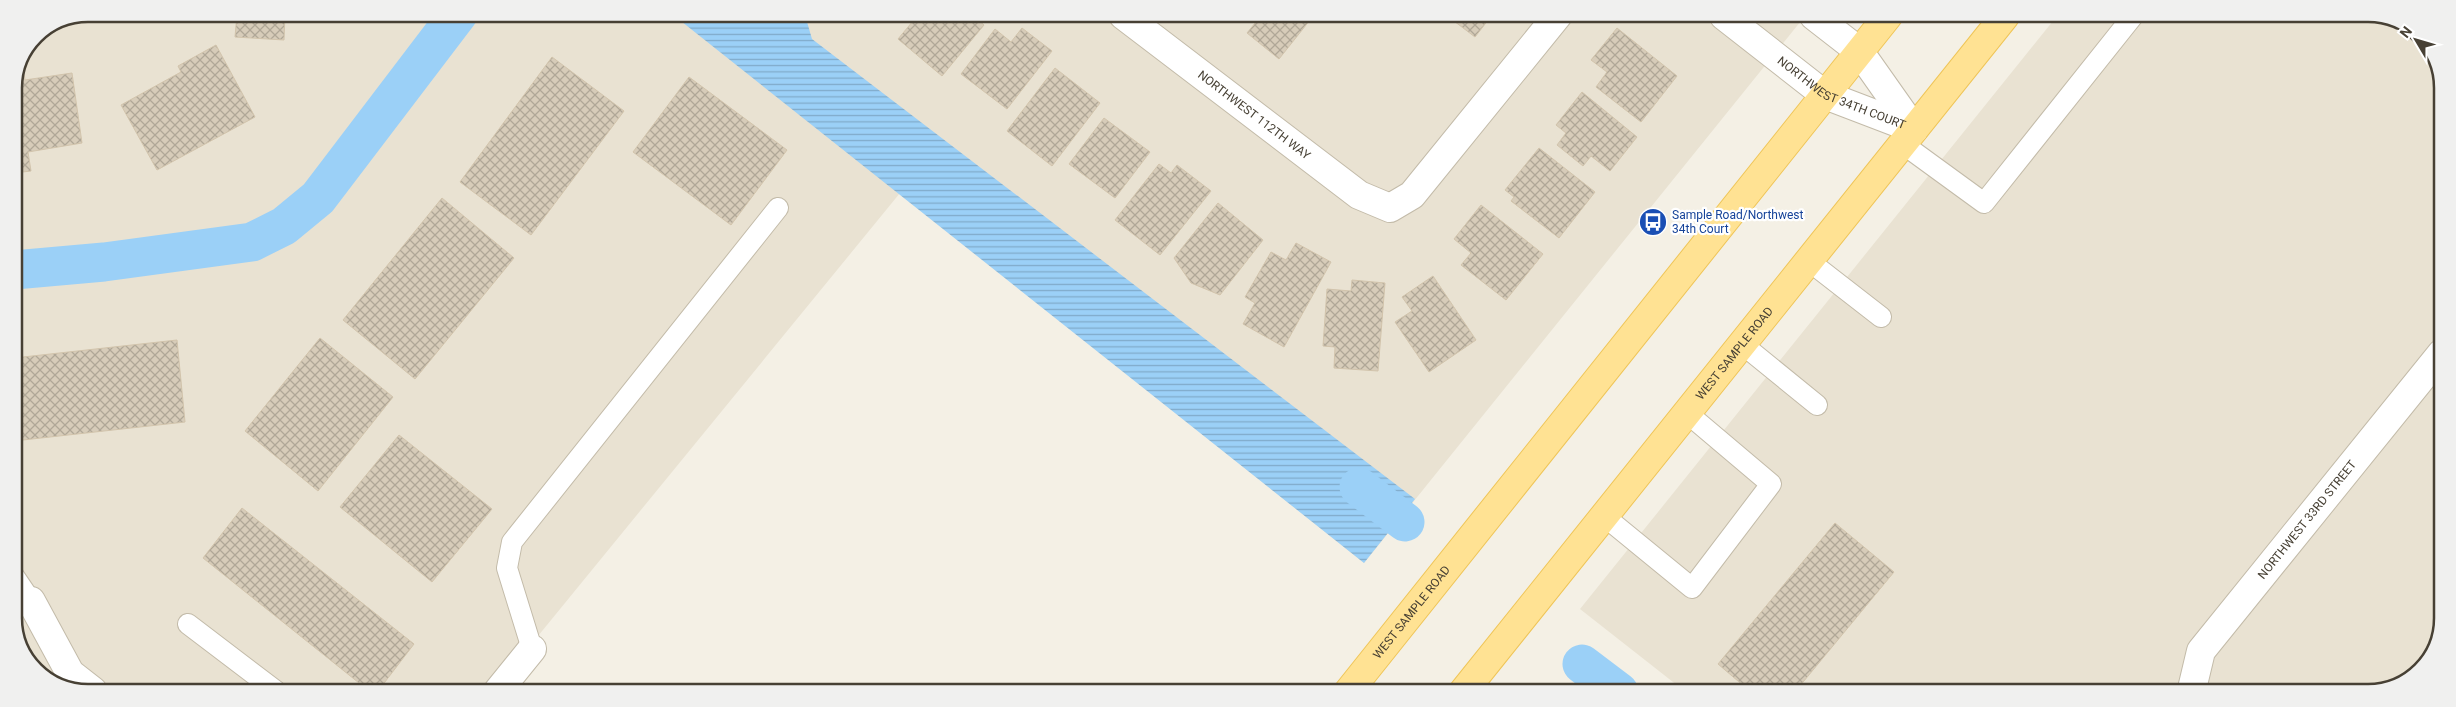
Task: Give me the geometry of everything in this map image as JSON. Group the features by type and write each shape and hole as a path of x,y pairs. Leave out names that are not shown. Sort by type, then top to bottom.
{"main road":[{"name":"WEST SAMPLE ROAD","path":"1354,684 1883,22"},
{"name":"WEST SAMPLE ROAD","path":"1469,684 2000,22"}],"street":[{"name":"NORTHWEST 112TH WAY","path":"1132,22 1359,196 1390,208 1412,195 1552,22"},
{"name":"NORTHWEST 34TH COURT","path":"1732,22 1825,95 1908,136"},
{"name":"NORTHWEST 34TH COURT","path":"1822,22 1859,51 1908,136"},
{"name":"NORTHWEST 33RD STREET","path":"2193,684 2201,651 2434,363"},
{"path":"31,602 70,673 84,684"},
{"path":"504,684 532,648"}],"lane":[{"path":"1908,136 1984,203 2128,22"},
{"path":"532,648 507,568 512,542 778,208"},
{"path":"1808,261 1880,318"},
{"path":"1742,344 1817,405"},
{"path":"1604,516 1692,588 1771,484 1687,413"},
{"path":"23,590 31,602"},
{"path":"188,624 267,684"}],"shaded area":[{"path":"89,22 1800,22 1364,563 900,193 499,684 80,684 56,676 39,662 31,651 23,623 22,89 28,63 34,52 42,42 63,28"},
{"path":"2052,22 2367,22 2393,28 2404,34 2420,48 2430,67 2433,84 2434,618 2428,644 2417,662 2408,671 2389,681 2367,684 1676,684 1580,609"}],"water":[{"path":"682,22 807,22 812,39 1415,499 1364,563"}],"building":[{"path":"236,22 285,22 284,40 235,37"},
{"path":"912,22 980,22 984,25 942,76 898,39"},
{"path":"1256,22 1308,22 1279,59 1247,33"},
{"path":"1455,22 1487,22 1475,37"},
{"path":"1022,28 1052,51 1007,109 961,74 995,29 1011,42"},
{"path":"1617,28 1677,76 1641,122 1596,87 1607,72 1591,60"},
{"path":"216,45 255,117 157,170 121,105 181,72 178,66"},
{"path":"552,57 624,111 531,235 460,182"},
{"path":"1055,68 1100,103 1052,166 1007,131"},
{"path":"72,73 82,143 28,152 31,171 22,172 22,89 24,75 25,80"},
{"path":"689,77 787,150 731,225 633,152"},
{"path":"1582,92 1637,137 1610,171 1591,156 1583,166 1557,145 1566,133 1556,125"},
{"path":"1104,118 1150,152 1115,198 1069,164"},
{"path":"1539,148 1595,192 1559,238 1511,201 1514,197 1505,190"},
{"path":"1159,164 1171,173 1177,165 1211,191 1160,255 1115,220"},
{"path":"442,198 514,258 415,379 343,320"},
{"path":"1218,203 1263,240 1220,295 1191,283 1174,258"},
{"path":"1481,205 1543,254 1506,300 1461,265 1471,253 1454,239"},
{"path":"1296,243 1331,262 1284,347 1243,324 1255,303 1245,297 1271,252 1286,260"},
{"path":"1433,276 1476,340 1429,372 1395,322 1412,311 1402,297"},
{"path":"1352,280 1385,283 1378,371 1334,368 1335,347 1323,346 1327,289 1351,291"},
{"path":"320,338 393,397 318,491 245,431"},
{"path":"177,340 185,422 23,440 23,357"},
{"path":"399,435 492,509 432,582 340,507"},
{"path":"242,508 414,644 383,684 360,684 203,558"},
{"path":"1835,523 1894,572 1801,684 1741,684 1718,664"}],"waterway":[{"path":"22,269 104,262 252,242 284,226 318,198 452,22"},
{"path":"1359,487 1405,522"},
{"path":"1582,664 1608,684"}],"place":[{"name":"Sample Road/Northwest 34th Court","path":"1653,222"}]}
